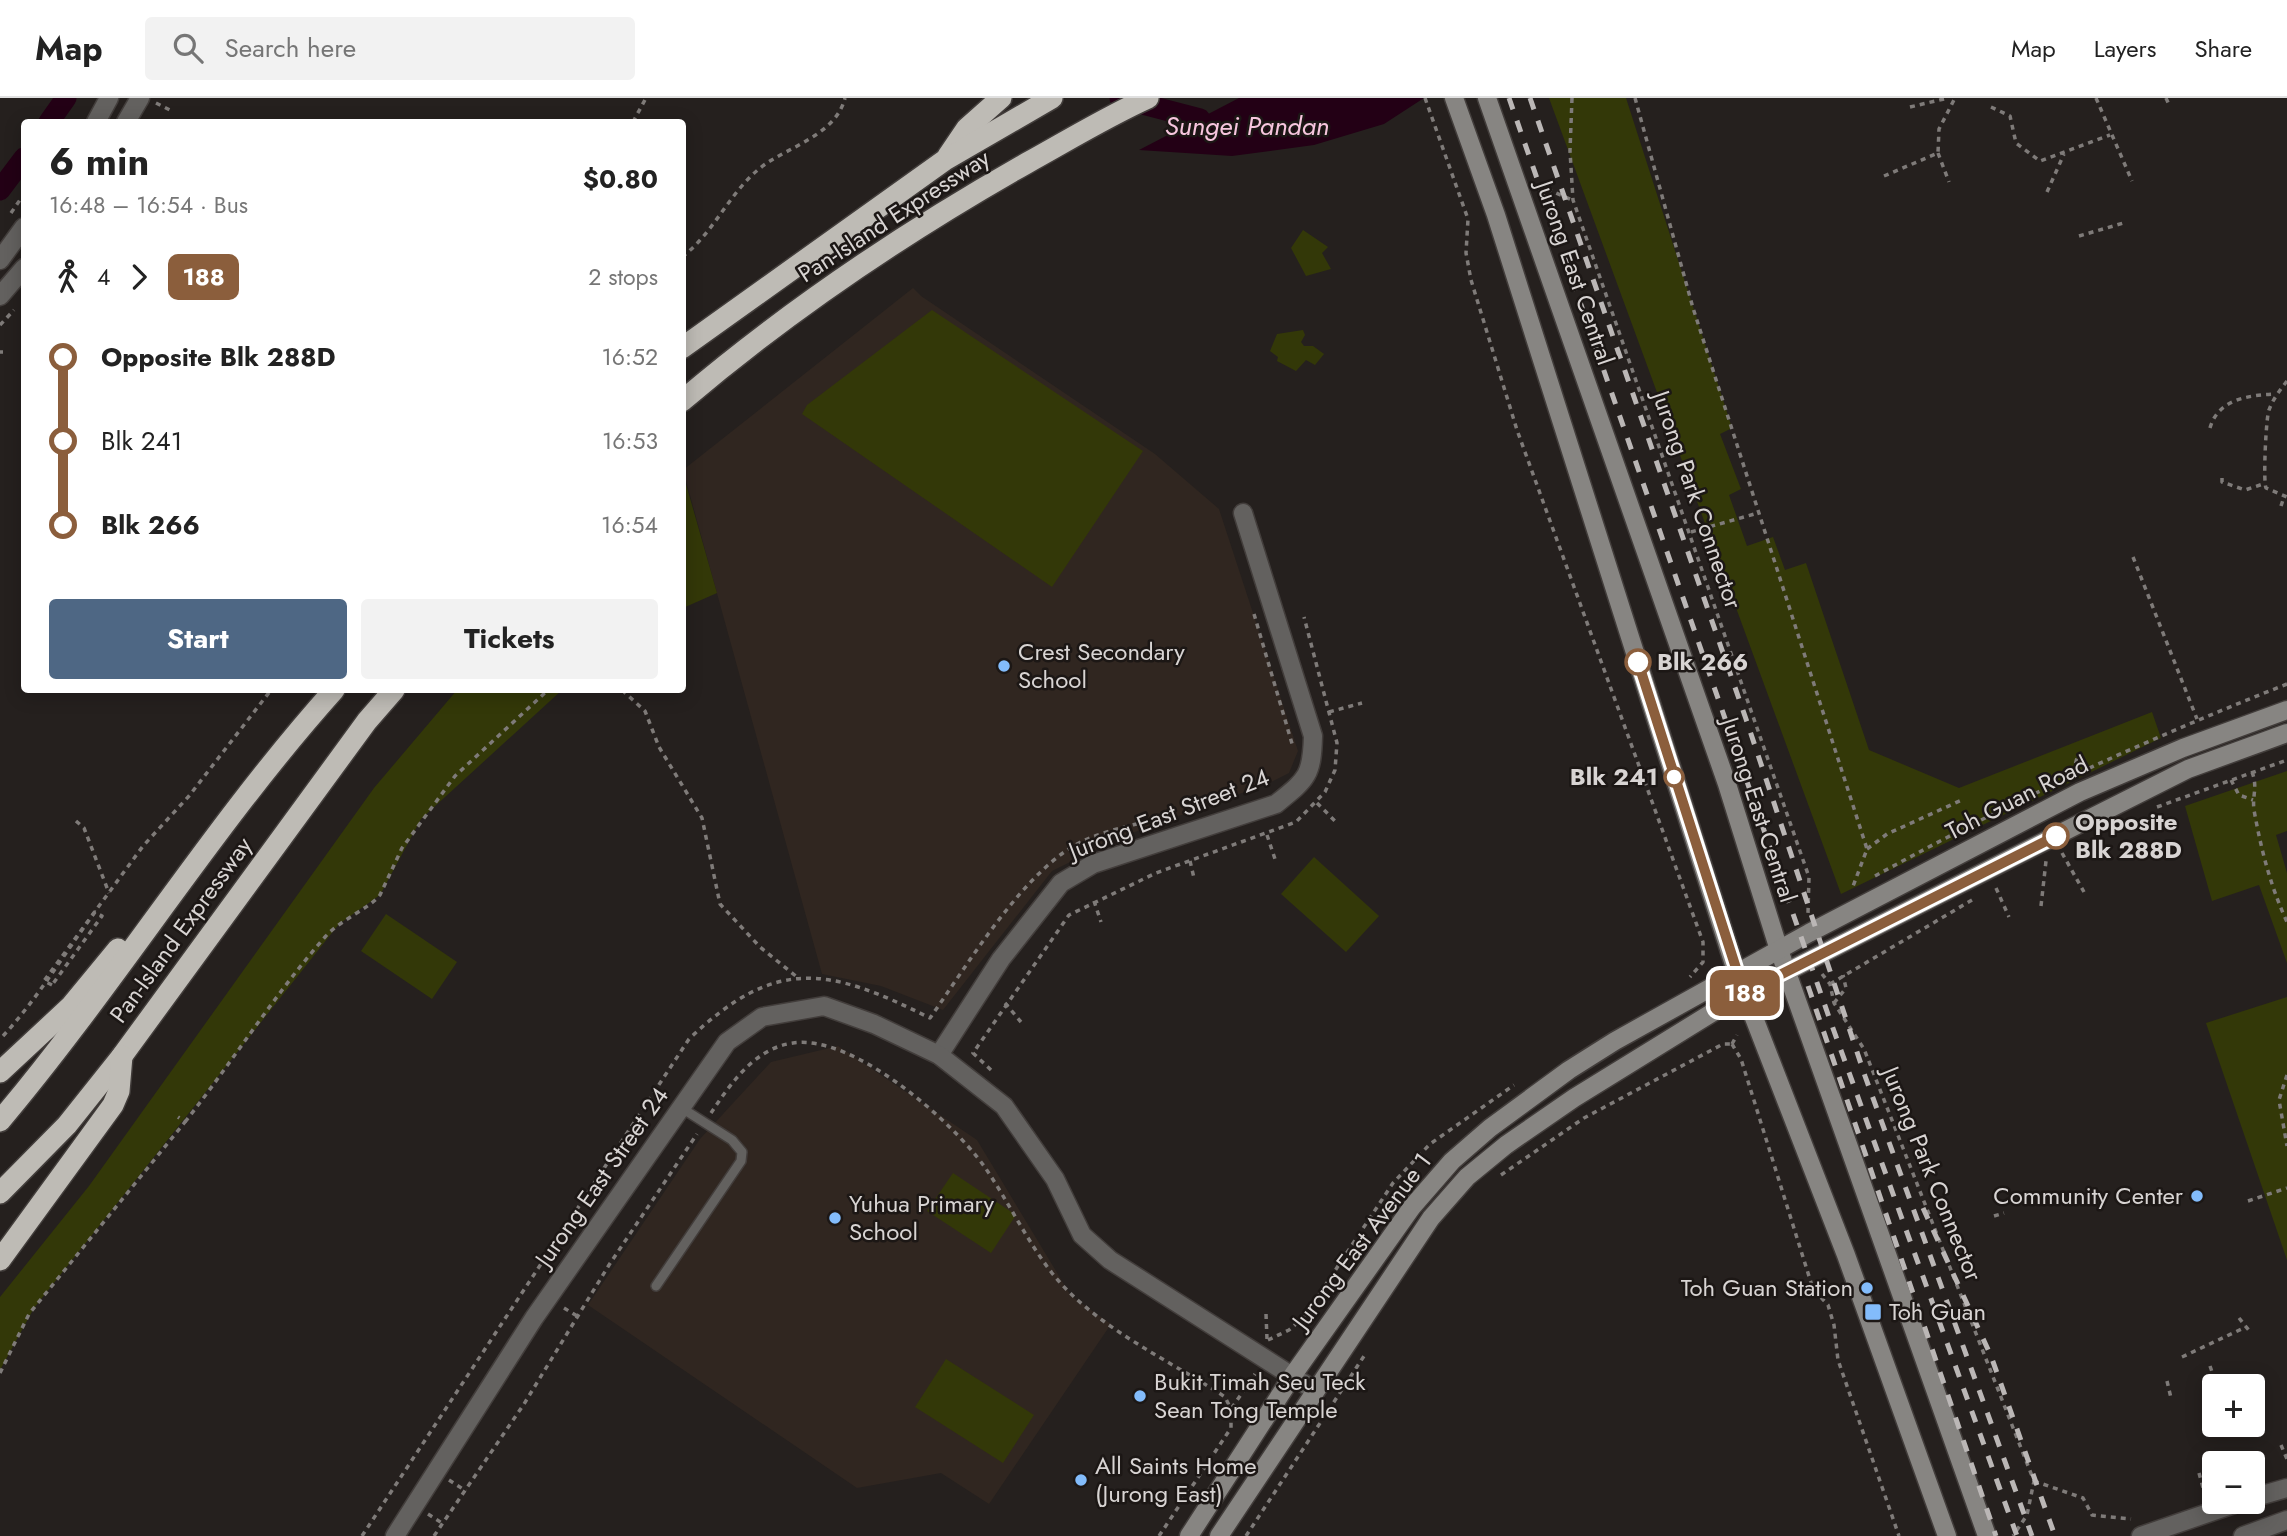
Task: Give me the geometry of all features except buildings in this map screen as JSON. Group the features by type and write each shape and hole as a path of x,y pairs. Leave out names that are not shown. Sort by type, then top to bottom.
{"highway":[{"path":"945,160 967,128 1001,98"},
{"name":"Pan-Island Expressway","path":"686,345 945,160 1052,98"},
{"name":"Pan-Island Expressway","path":"686,398 744,348 852,270 983,188 1117,112 1148,98"},
{"name":"Pan-Island Expressway","path":"0,1121 56,1055 201,857 332,693"},
{"name":"Pan-Island Expressway","path":"0,1193 66,1125 122,1056 367,721 391,693"},
{"path":"0,1072 71,1006 172,880 201,857"},
{"path":"0,1260 113,1105 119,1091 122,1056"}],"main road":[{"path":"1454,98 1496,215 1737,974 1846,1255 1947,1536"},
{"name":"Jurong East Central","path":"1488,98 1649,568 1727,784 1779,950 1987,1536"},
{"name":"Toh Guan Road","path":"1779,950 2080,792 2183,748 2287,710"},
{"name":"Toh Guan Road","path":"1786,969 2188,769 2287,733"},
{"name":"Jurong East Avenue 1","path":"1189,1536 1293,1375 1412,1207 1452,1161 1490,1128 1569,1070 1615,1041 1779,950"},
{"name":"Jurong East Avenue 1","path":"1219,1536 1314,1390 1432,1218 1467,1177 1506,1145 1574,1098 1786,969"}],"street":[{"path":"98,119 108,98"},
{"path":"128,119 140,98"},
{"path":"0,260 21,231"},
{"path":"0,296 21,272"},
{"name":"Jurong East Street 24","path":"939,1055 1001,959 1061,883 1093,864 1276,804 1297,788 1312,768 1313,736 1243,513"},
{"name":"Jurong East Street 24","path":"395,1536 534,1318 727,1042 762,1017 824,1006 874,1024 939,1055 1004,1106 1055,1180 1083,1236 1110,1260 1267,1349 1293,1375 1314,1390"},
{"path":"2265,1494 2287,1488"},
{"path":"2141,1528 2202,1512"},
{"path":"2243,1536 2287,1520"}],"lane":[{"path":"2183,748 2188,769"},
{"path":"656,1286 741,1161 740,1146 680,1107"}],"path":[{"path":"635,119 646,98"},
{"path":"686,253 709,233 741,183 767,163 807,142 842,109 845,98"},
{"path":"1424,98 1468,219 1465,253 1471,280 1517,430 1703,942 1703,962 1687,980"},
{"name":"Jurong Park Connector","path":"1572,98 1570,151 1573,200 1810,877 1808,911"},
{"path":"1635,98 1693,308 1867,849"},
{"path":"1910,107 1948,98"},
{"path":"1950,182 1938,153 1939,129 1955,98"},
{"path":"2096,98 2132,181"},
{"path":"2166,98 2170,107"},
{"path":"161,105 172,111"},
{"path":"1991,107 2010,117 2016,144 2040,161 2110,135"},
{"path":"1884,176 1938,153"},
{"path":"2048,192 2064,153"},
{"path":"1526,180 1573,200"},
{"path":"2079,236 2127,222"},
{"path":"2264,484 2268,440 2266,421 2276,394 2287,381"},
{"path":"2210,428 2213,417 2232,402 2276,394"},
{"path":"2222,478 2222,482 2245,489 2264,484"},
{"path":"2264,484 2274,494 2285,497 2281,506"},
{"path":"1691,532 1758,513"},
{"path":"2133,557 2197,719"},
{"path":"1252,608 1294,751"},
{"path":"44,981 143,846 188,796 269,693"},
{"path":"0,1373 12,1345 40,1300 185,1122 324,938 354,912 376,901 402,848 455,776 545,693"},
{"path":"625,693 645,711 659,747 702,818 720,904 760,947 797,977"},
{"path":"1329,712 1362,703"},
{"path":"2073,773 2078,754"},
{"path":"2149,810 2287,760"},
{"path":"2252,772 2256,782 2253,800 2263,862 2287,922"},
{"path":"2231,780 2239,795 2253,800"},
{"path":"1852,889 1867,849 1887,834 1964,799"},
{"path":"1316,803 1335,821"},
{"path":"362,1536 689,1040 736,999 765,986 797,977 856,987 892,999 930,1018 984,942 1054,858 1085,840 1180,814"},
{"path":"76,821 83,828 109,893"},
{"path":"1266,835 1275,859"},
{"path":"2036,867 2073,847"},
{"path":"2062,853 2084,892"},
{"path":"1190,860 1194,878"},
{"path":"2041,906 2046,862"},
{"path":"1990,890 2006,883"},
{"path":"1996,888 2009,917"},
{"path":"1834,1003 1846,988 1843,975 1979,897"},
{"path":"1093,901 1101,922"},
{"path":"4,1036 35,1002 44,981 95,912 102,916 52,985 44,981"},
{"name":"Jurong Park Connector","path":"1843,975 1829,985 1834,1003 1864,1049 2035,1481"},
{"path":"1005,1003 1021,1022"},
{"path":"1732,1044 1737,1035"},
{"path":"434,1536 524,1404 609,1265 704,1123 745,1067 771,1049 794,1042 823,1044 862,1061 953,1128 983,1165 1056,1278 1109,1325 1225,1397 1231,1409 1231,1428 1159,1536"},
{"path":"1495,1179 1584,1118 1723,1044 1732,1044"},
{"path":"1732,1044 1741,1059 1813,1289 1828,1305 1838,1360 1899,1536"},
{"path":"973,1054 999,1079"},
{"path":"2287,1075 2278,1100 2287,1146"},
{"path":"1231,1409 1267,1349 1305,1316 1393,1183 1430,1144 1515,1084"},
{"path":"178,1117 185,1122"},
{"path":"2248,1201 2287,1188"},
{"path":"1994,1216 2004,1213"},
{"path":"1266,1314 1267,1349"},
{"path":"2239,1318 2251,1333"},
{"path":"2182,1357 2246,1327"},
{"path":"1254,1339 1267,1349"},
{"path":"1246,1536 1371,1344"},
{"path":"2210,1366 2213,1374"},
{"path":"2167,1381 2171,1398"},
{"path":"1861,1447 1867,1445"},
{"path":"2281,1445 2287,1459"},
{"path":"2013,1536 2027,1515 2035,1481 2083,1498 2092,1515 2141,1528"}],"shaded area":[{"name":"Crest Secondary School","path":"913,288 1155,454 1219,509 1298,751 1289,773 1267,784 1121,837 1052,871 943,1010 881,986 822,974 686,481 686,468"},
{"name":"Yuhua Primary School","path":"838,1046 977,1140 1071,1296 1111,1324 989,1504 941,1473 857,1488 588,1305 700,1139 771,1062"}],"green space":[{"path":"1549,98 1626,98 1732,428 1720,434 1741,489 1729,495 1747,546 1773,537 1785,570 1806,563 1869,750 1959,788 2152,712 2161,738 1841,894"},
{"path":"1303,230 1328,247 1322,253 1331,269 1306,276 1291,248"},
{"path":"932,310 1143,451 1052,587 802,414 807,405"},
{"path":"1303,330 1305,335 1301,342 1304,346 1313,346 1324,354 1315,365 1306,360 1296,371 1277,361 1278,357 1270,351 1277,334"},
{"path":"686,484 717,593 686,607"},
{"path":"454,693 559,693 421,819 380,895 339,924 34,1308 0,1370 0,1297 89,1186 374,788"},
{"path":"2287,771 2287,831 2276,835 2287,873 2287,963 2259,885 2212,901 2185,806"},
{"path":"1314,857 1379,916 1346,952 1281,894"},
{"path":"386,914 457,962 432,999 361,951"},
{"path":"2287,997 2287,1260 2206,1023"},
{"path":"953,1173 1016,1215 991,1253 927,1211"},
{"path":"946,1359 1034,1415 1003,1463 915,1407"}],"water":[{"name":"Sungei Pandan","path":"1239,98 1424,98 1384,124 1314,145 1232,156 1139,150"}],"waterway":[{"path":"51,119 66,98"},
{"path":"1120,98 1200,119"},
{"path":"0,190 21,162"}],"railway":[{"path":"1509,98 1830,1020 2017,1536"},
{"path":"1530,98 1746,719 1865,1076 2032,1536"},
{"path":"1808,986 1996,1536"},
{"path":"1923,1208 1991,1356 2055,1536"}],"bus line":[{"name":"188","path":"1638,662 1744,993 1786,969 2056,836"}],"place":[{"name":"Blk 266","path":"1638,662"},
{"name":"Crest Secondary School","path":"1004,666"},
{"name":"Blk 241","path":"1674,777"},
{"name":"Opposite Blk 288D","path":"2056,836"},
{"name":"Community Center","path":"2197,1196"},
{"name":"Yuhua Primary School","path":"835,1218"},
{"name":"Toh Guan Station","path":"1867,1288"},
{"name":"Toh Guan","path":"1873,1312"},
{"name":"Bukit Timah Seu Teck Sean Tong Temple","path":"1140,1396"},
{"name":"All Saints Home (Jurong East)","path":"1081,1480"}]}
